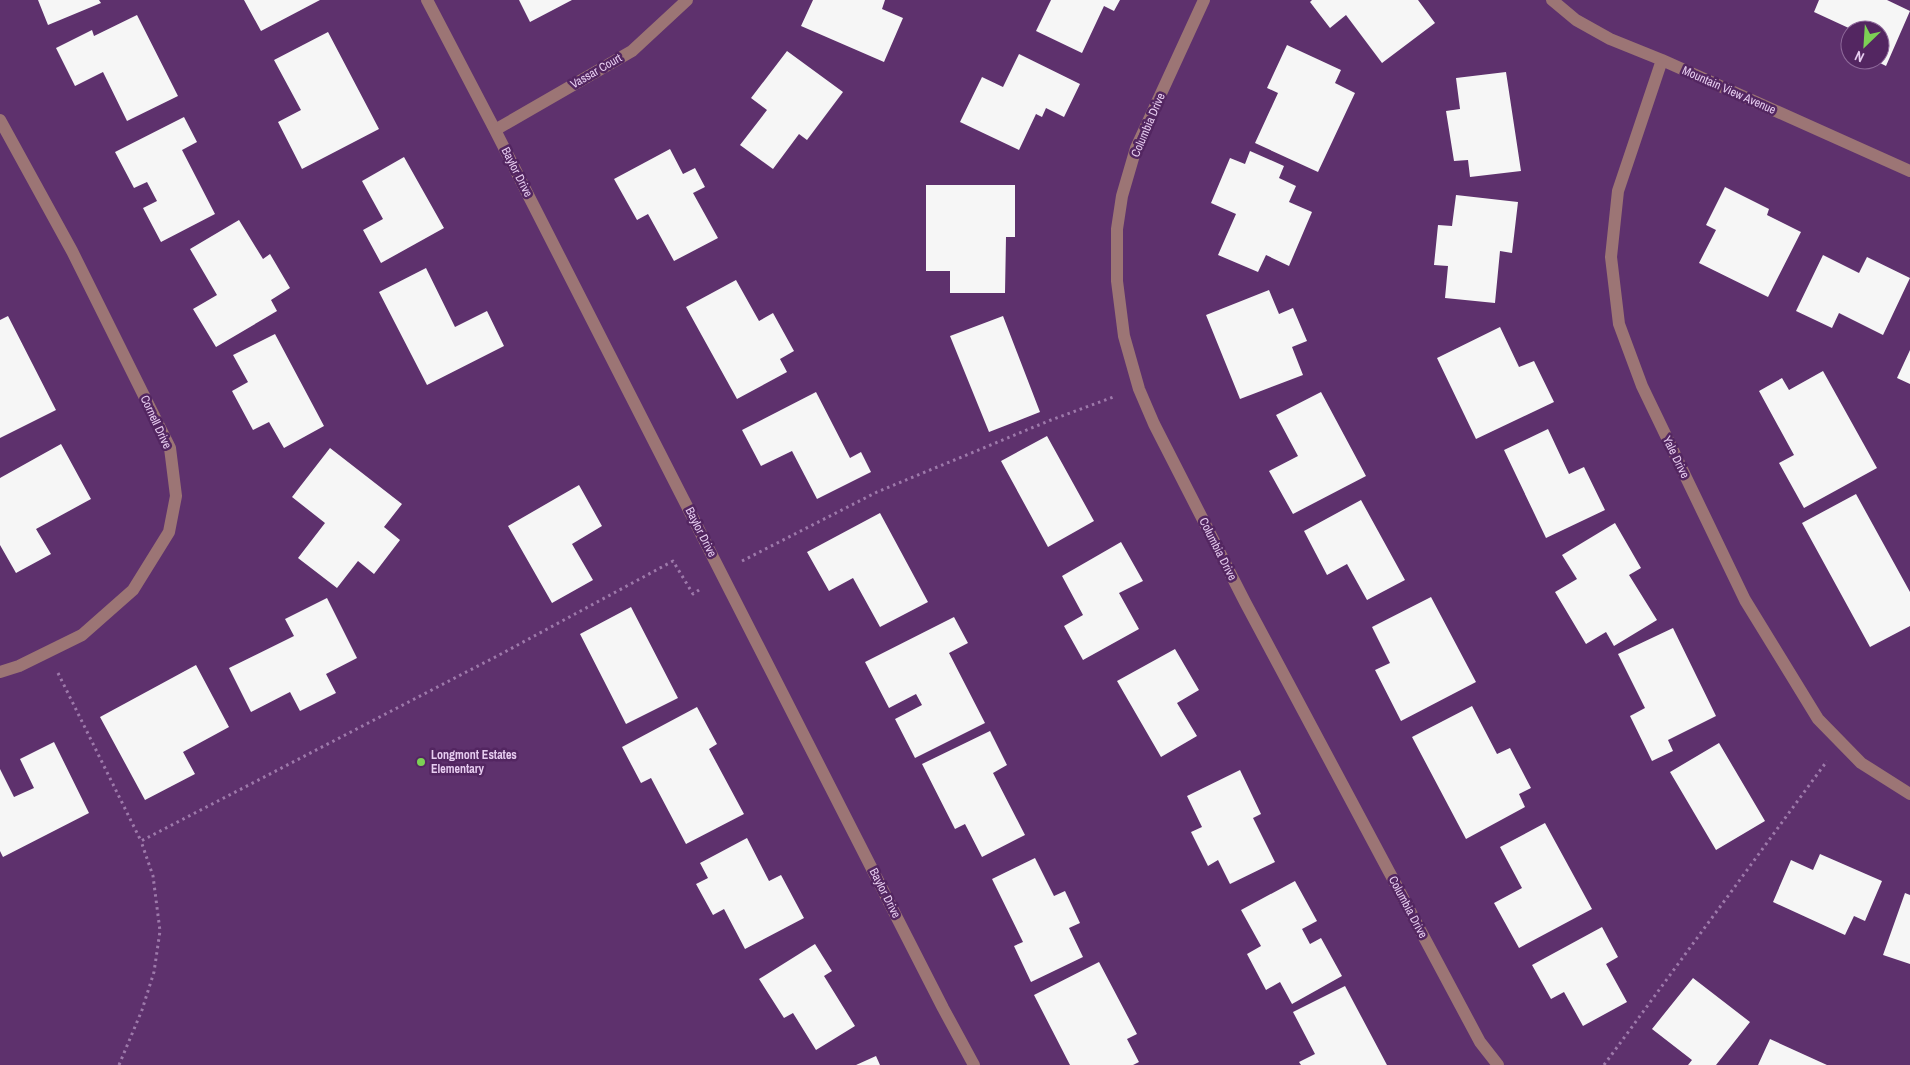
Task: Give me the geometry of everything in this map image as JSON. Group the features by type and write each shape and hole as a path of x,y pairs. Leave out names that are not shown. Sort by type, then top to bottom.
{"street":[{"name":"Baylor Drive","path":"427,0 943,1008 974,1065"},
{"name":"Vassar Court","path":"495,130 632,51 687,0"},
{"name":"Columbia Drive","path":"1204,0 1136,148 1122,196 1117,229 1117,281 1124,336 1139,389 1154,424 1236,585 1480,1042 1498,1065"},
{"name":"Mountain View Avenue","path":"1552,0 1576,20 1610,39 1662,60 1910,171"},
{"name":"Yale Drive","path":"1662,60 1618,191 1611,257 1619,324 1642,386 1745,600 1818,719 1861,763 1910,794"},
{"name":"Cornell Drive","path":"0,120 72,251 170,448 176,496 169,532 133,590 82,635 19,666 0,672"}],"path":[{"path":"750,556 877,492 1101,401"},
{"path":"141,841 492,658 673,561 693,594"},
{"path":"48,652 141,841 153,876 160,931 154,972 142,1010 119,1065"},
{"path":"1604,1065 1840,742"}],"building":[{"path":"38,0 99,0 101,3 48,25"},
{"path":"244,0 320,0 261,31"},
{"path":"519,0 572,0 530,22"},
{"path":"813,0 885,0 882,9 903,18 884,62 801,26"},
{"path":"1051,0 1120,0 1114,11 1104,6 1082,53 1036,31"},
{"path":"1312,0 1418,0 1435,23 1382,63 1346,15 1330,28 1310,2"},
{"path":"1819,0 1887,0 1910,11 1890,57 1890,20 1840,20 1840,24 1814,12"},
{"path":"137,15 178,96 127,121 103,72 75,86 56,48 92,30 94,36"},
{"path":"328,32 379,129 302,169 278,122 301,110 274,60"},
{"path":"1287,45 1341,70 1335,83 1355,93 1318,172 1255,143 1278,93 1267,88"},
{"path":"787,51 843,92 807,140 799,134 773,169 740,145 767,110 751,98"},
{"path":"1019,54 1080,84 1064,117 1046,108 1042,117 1036,114 1019,150 960,122 982,77 1003,87"},
{"path":"1506,72 1521,171 1470,177 1468,160 1454,161 1446,111 1460,109 1456,78"},
{"path":"184,117 197,142 182,150 215,214 161,242 143,208 157,201 147,182 134,188 115,152"},
{"path":"670,149 683,174 695,168 705,187 693,193 718,238 674,261 648,214 637,220 614,179"},
{"path":"1250,151 1284,166 1279,178 1296,186 1289,202 1312,212 1289,266 1266,255 1258,272 1218,255 1236,214 1211,203 1230,158 1245,164"},
{"path":"404,157 444,228 381,263 363,230 383,219 362,181"},
{"path":"926,185 1015,185 1015,237 1006,237 1005,293 950,293 950,271 926,271"},
{"path":"1725,187 1769,209 1767,215 1801,232 1768,297 1699,263 1716,230 1706,225"},
{"path":"1456,195 1518,202 1512,253 1500,251 1495,303 1445,298 1448,266 1434,265 1438,225 1452,226"},
{"path":"239,220 263,259 270,254 290,288 271,300 277,311 216,347 193,309 217,295 190,249"},
{"path":"1823,255 1859,273 1867,257 1910,278 1883,335 1839,313 1832,328 1796,311"},
{"path":"426,268 455,327 487,311 504,346 427,385 379,292"},
{"path":"736,280 759,321 773,313 794,351 780,359 787,372 737,399 686,307"},
{"path":"1269,290 1279,314 1293,308 1307,341 1292,347 1303,375 1240,399 1206,315"},
{"path":"8,316 56,410 0,438 0,320"},
{"path":"1003,316 1040,412 989,432 950,336"},
{"path":"1500,327 1519,367 1534,361 1554,402 1476,439 1437,358"},
{"path":"275,334 324,426 284,448 269,422 253,430 232,391 248,382 233,355"},
{"path":"1910,350 1910,384 1897,378"},
{"path":"1823,371 1877,468 1804,508 1779,463 1794,455 1759,391 1782,378 1789,390"},
{"path":"816,392 850,458 861,452 871,472 817,499 792,451 761,466 742,430"},
{"path":"1321,392 1366,476 1293,514 1269,471 1298,456 1276,415"},
{"path":"1548,429 1569,474 1584,467 1605,510 1546,538 1504,450"},
{"path":"1047,436 1094,521 1048,547 1001,461"},
{"path":"61,444 91,499 36,529 51,554 16,573 0,545 0,478"},
{"path":"330,448 402,504 384,527 400,540 374,574 358,561 337,588 298,558 325,523 292,497"},
{"path":"579,485 602,526 572,544 593,580 552,603 508,526"},
{"path":"1856,494 1910,592 1910,626 1870,647 1802,523"},
{"path":"1361,500 1405,580 1367,600 1347,564 1327,575 1304,531"},
{"path":"880,513 928,602 880,627 853,578 829,591 807,552"},
{"path":"1615,523 1641,568 1629,575 1657,620 1614,646 1606,632 1586,644 1555,592 1577,579 1562,555"},
{"path":"1121,542 1143,581 1119,593 1139,629 1083,660 1064,626 1083,615 1062,576"},
{"path":"1431,597 1476,682 1401,721 1375,670 1390,663 1372,627"},
{"path":"327,598 357,658 326,674 336,693 300,711 290,692 251,712 229,668 294,636 285,619"},
{"path":"631,607 678,698 626,724 580,634"},
{"path":"954,617 968,643 949,653 985,723 915,758 895,719 922,705 916,694 889,708 865,662"},
{"path":"1673,628 1716,716 1668,740 1673,751 1652,761 1630,716 1645,708 1618,654"},
{"path":"1175,649 1199,690 1177,703 1197,736 1161,757 1117,681"},
{"path":"196,665 229,727 183,752 195,774 145,800 100,717"},
{"path":"1472,706 1497,754 1510,748 1531,788 1519,794 1525,807 1466,839 1412,737"},
{"path":"697,707 717,744 709,749 744,814 686,844 651,778 641,783 622,747"},
{"path":"990,731 1007,765 993,773 1025,835 982,857 965,824 955,829 922,764"},
{"path":"54,742 89,813 3,857 0,851 0,769 14,797 34,788 20,759"},
{"path":"1719,743 1765,821 1716,850 1670,772"},
{"path":"1240,770 1261,814 1253,818 1275,862 1230,884 1218,860 1208,866 1191,832 1202,827 1187,796"},
{"path":"1545,823 1592,909 1519,948 1494,903 1522,888 1500,847"},
{"path":"747,838 769,881 781,875 804,918 745,949 724,909 713,915 696,884 708,878 700,863"},
{"path":"1820,854 1882,881 1865,921 1854,916 1845,935 1773,902 1791,860 1813,870"},
{"path":"1035,858 1054,896 1065,891 1080,923 1069,928 1083,957 1031,982 1014,946 1023,942 992,879"},
{"path":"1295,881 1317,921 1302,929 1310,944 1321,938 1342,976 1292,1004 1280,982 1266,990 1247,954 1261,946 1241,910"},
{"path":"1905,893 1910,895 1910,964 1883,955"},
{"path":"1602,927 1618,957 1606,964 1627,1002 1583,1026 1564,992 1551,999 1532,965"},
{"path":"815,944 832,971 824,976 855,1026 816,1050 793,1013 784,1018 759,979"},
{"path":"1099,962 1137,1034 1127,1039 1139,1062 1133,1065 1070,1065 1034,995"},
{"path":"1693,978 1750,1022 1716,1065 1688,1065 1692,1060 1652,1029"},
{"path":"1345,986 1387,1065 1301,1065 1299,1062 1315,1054 1293,1012"},
{"path":"1770,1039 1827,1065 1758,1065"},
{"path":"876,1056 880,1065 856,1065"}],"place":[{"name":"Longmont Estates Elementary","path":"421,762"}]}
